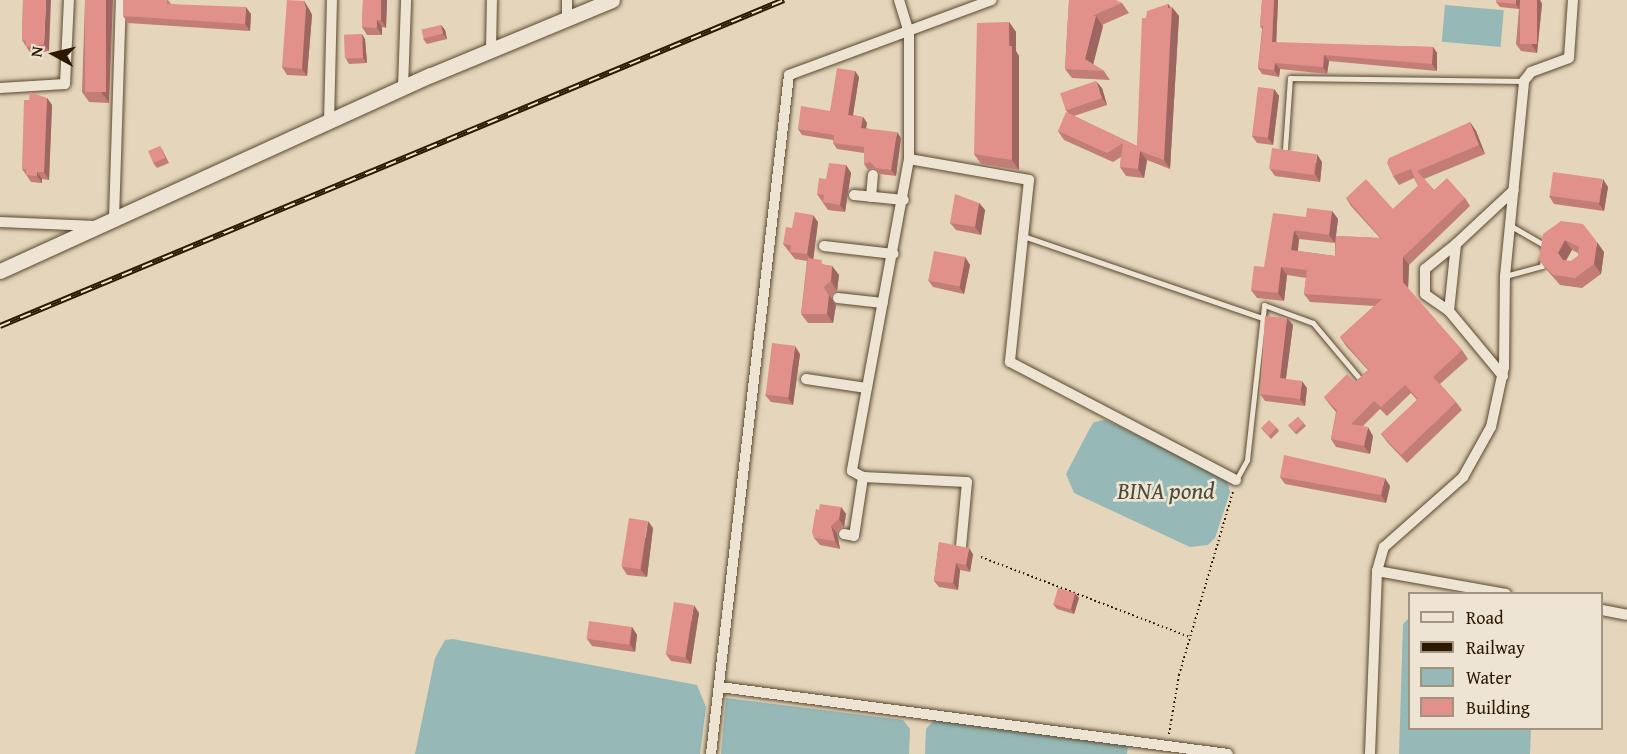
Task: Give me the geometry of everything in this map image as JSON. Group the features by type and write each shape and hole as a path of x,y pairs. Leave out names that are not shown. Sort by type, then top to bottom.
{"street":[{"path":"0,88 66,84 69,0"},
{"path":"114,219 121,0"},
{"path":"329,122 332,0"},
{"path":"403,88 406,0"},
{"path":"491,50 492,0"},
{"path":"567,0 567,19"},
{"path":"0,271 403,88 612,0"},
{"path":"899,0 909,32 909,159 904,200 866,388 852,471 863,477 967,482 961,547"},
{"path":"711,754 789,75 992,0"},
{"path":"1370,754 1377,571 1384,547 1450,491 1476,458 1491,427 1503,376 1505,276 1524,81 1530,72 1569,58 1573,0"},
{"path":"909,159 1029,180 1010,362 1236,480"},
{"path":"871,196 873,175"},
{"path":"1503,376 1449,311 1425,294 1425,269 1456,244 1514,190"},
{"path":"854,195 904,200"},
{"path":"0,222 98,226"},
{"path":"1449,311 1456,244"},
{"path":"824,246 894,254"},
{"path":"838,298 883,303"},
{"path":"806,379 866,388"},
{"path":"844,534 854,536 863,477"},
{"path":"1377,571 1495,592"},
{"path":"1603,610 1627,615"},
{"path":"720,687 1228,754"}],"lane":[{"path":"1285,148 1290,78 1524,81"},
{"path":"1505,276 1542,266 1544,245 1511,226"},
{"path":"1023,236 1263,318"},
{"path":"1236,480 1246,460 1264,305 1313,323 1360,379"}],"path":[{"path":"1168,746 1179,675 1236,480"},
{"path":"981,557 1190,636"}],"water":[{"path":"1445,5 1504,10 1501,47 1442,42"},
{"name":"BINA pond","path":"1105,420 1226,477 1230,492 1215,538 1208,545 1190,547 1074,493 1066,474 1094,422"},
{"path":"1408,619 1408,730 1531,730 1530,754 1399,754 1403,624"},
{"path":"453,639 697,685 706,707 700,754 415,754 435,658 445,640"},
{"path":"726,698 903,720 910,729 909,754 721,754"},
{"path":"936,718 1128,745 1127,754 925,754 926,729"}],"building":[{"path":"23,0 46,0 44,44 26,47 26,41 22,40"},
{"path":"85,0 106,0 106,92 85,92"},
{"path":"123,0 167,0 167,4 246,7 245,24 123,16"},
{"path":"287,0 304,1 306,8 302,69 282,67"},
{"path":"363,0 381,0 381,20 377,20 377,28 362,27"},
{"path":"1069,0 1116,0 1122,3 1092,16 1096,16 1085,59 1104,71 1065,69"},
{"path":"1262,0 1274,0 1272,42 1433,47 1432,64 1324,55 1323,67 1275,63 1274,70 1258,68 1263,26 1260,26"},
{"path":"1496,0 1516,0 1516,4 1496,2"},
{"path":"1520,0 1537,0 1537,44 1520,44"},
{"path":"1168,4 1168,8 1172,7 1164,160 1140,151 1138,169 1120,167 1123,143 1107,153 1058,131 1066,112 1137,146 1142,18 1146,18 1147,11"},
{"path":"1009,22 1009,46 1012,46 1012,160 974,154 977,23"},
{"path":"441,25 443,34 424,38 422,29"},
{"path":"362,34 363,58 345,59 344,35"},
{"path":"837,68 855,71 848,115 863,117 861,128 897,132 891,170 876,168 870,162 864,164 864,147 833,143 834,135 798,129 801,106 830,111"},
{"path":"1096,81 1102,98 1066,110 1060,93"},
{"path":"1258,87 1274,89 1268,138 1252,136"},
{"path":"30,92 47,98 44,172 37,172 37,176 26,175 26,169 22,169 24,100 29,100"},
{"path":"1470,122 1479,145 1417,171 1434,190 1447,178 1465,198 1403,257 1403,282 1462,350 1433,377 1456,402 1401,455 1381,434 1418,399 1405,385 1381,407 1374,401 1351,424 1368,427 1364,446 1331,439 1337,410 1324,397 1347,374 1355,382 1369,370 1340,337 1382,299 1304,294 1307,270 1281,267 1278,293 1251,290 1254,266 1264,267 1273,213 1306,217 1307,208 1332,211 1329,235 1294,230 1291,250 1335,256 1336,236 1381,238 1346,198 1366,179 1393,209 1418,186 1411,169 1393,176 1387,163 1389,158"},
{"path":"160,146 165,158 153,163 148,151"},
{"path":"1272,148 1317,154 1314,175 1269,169"},
{"path":"829,163 846,165 840,205 823,202 824,195 817,194 819,178 826,179"},
{"path":"1553,172 1603,179 1599,203 1550,196"},
{"path":"955,194 979,203 975,227 950,223"},
{"path":"795,212 813,215 807,254 790,252 791,245 783,244 786,227 792,228"},
{"path":"1561,221 1583,224 1597,242 1594,264 1575,278 1553,275 1539,260 1543,234","holes":["1565,240 1579,247 1578,256 1571,261 1563,260 1558,253"]},
{"path":"934,251 965,257 960,287 928,280"},
{"path":"808,258 822,260 821,264 832,266 831,281 824,287 829,295 827,314 801,314"},
{"path":"1265,316 1287,318 1280,378 1302,381 1300,399 1260,394"},
{"path":"772,343 795,346 788,397 766,395"},
{"path":"1298,417 1304,423 1295,432 1288,425"},
{"path":"1269,420 1277,428 1269,436 1261,428"},
{"path":"1284,455 1385,478 1381,495 1280,477"},
{"path":"820,504 841,507 839,519 831,526 835,541 814,538 812,532 816,509 819,510"},
{"path":"629,518 648,521 640,569 621,566"},
{"path":"939,542 969,548 966,565 956,563 953,583 934,581"},
{"path":"1058,588 1075,593 1071,609 1053,604"},
{"path":"674,602 694,605 685,657 666,654"},
{"path":"589,621 632,627 629,645 586,639"}],"railway":[{"path":"0,326 784,0"}]}
